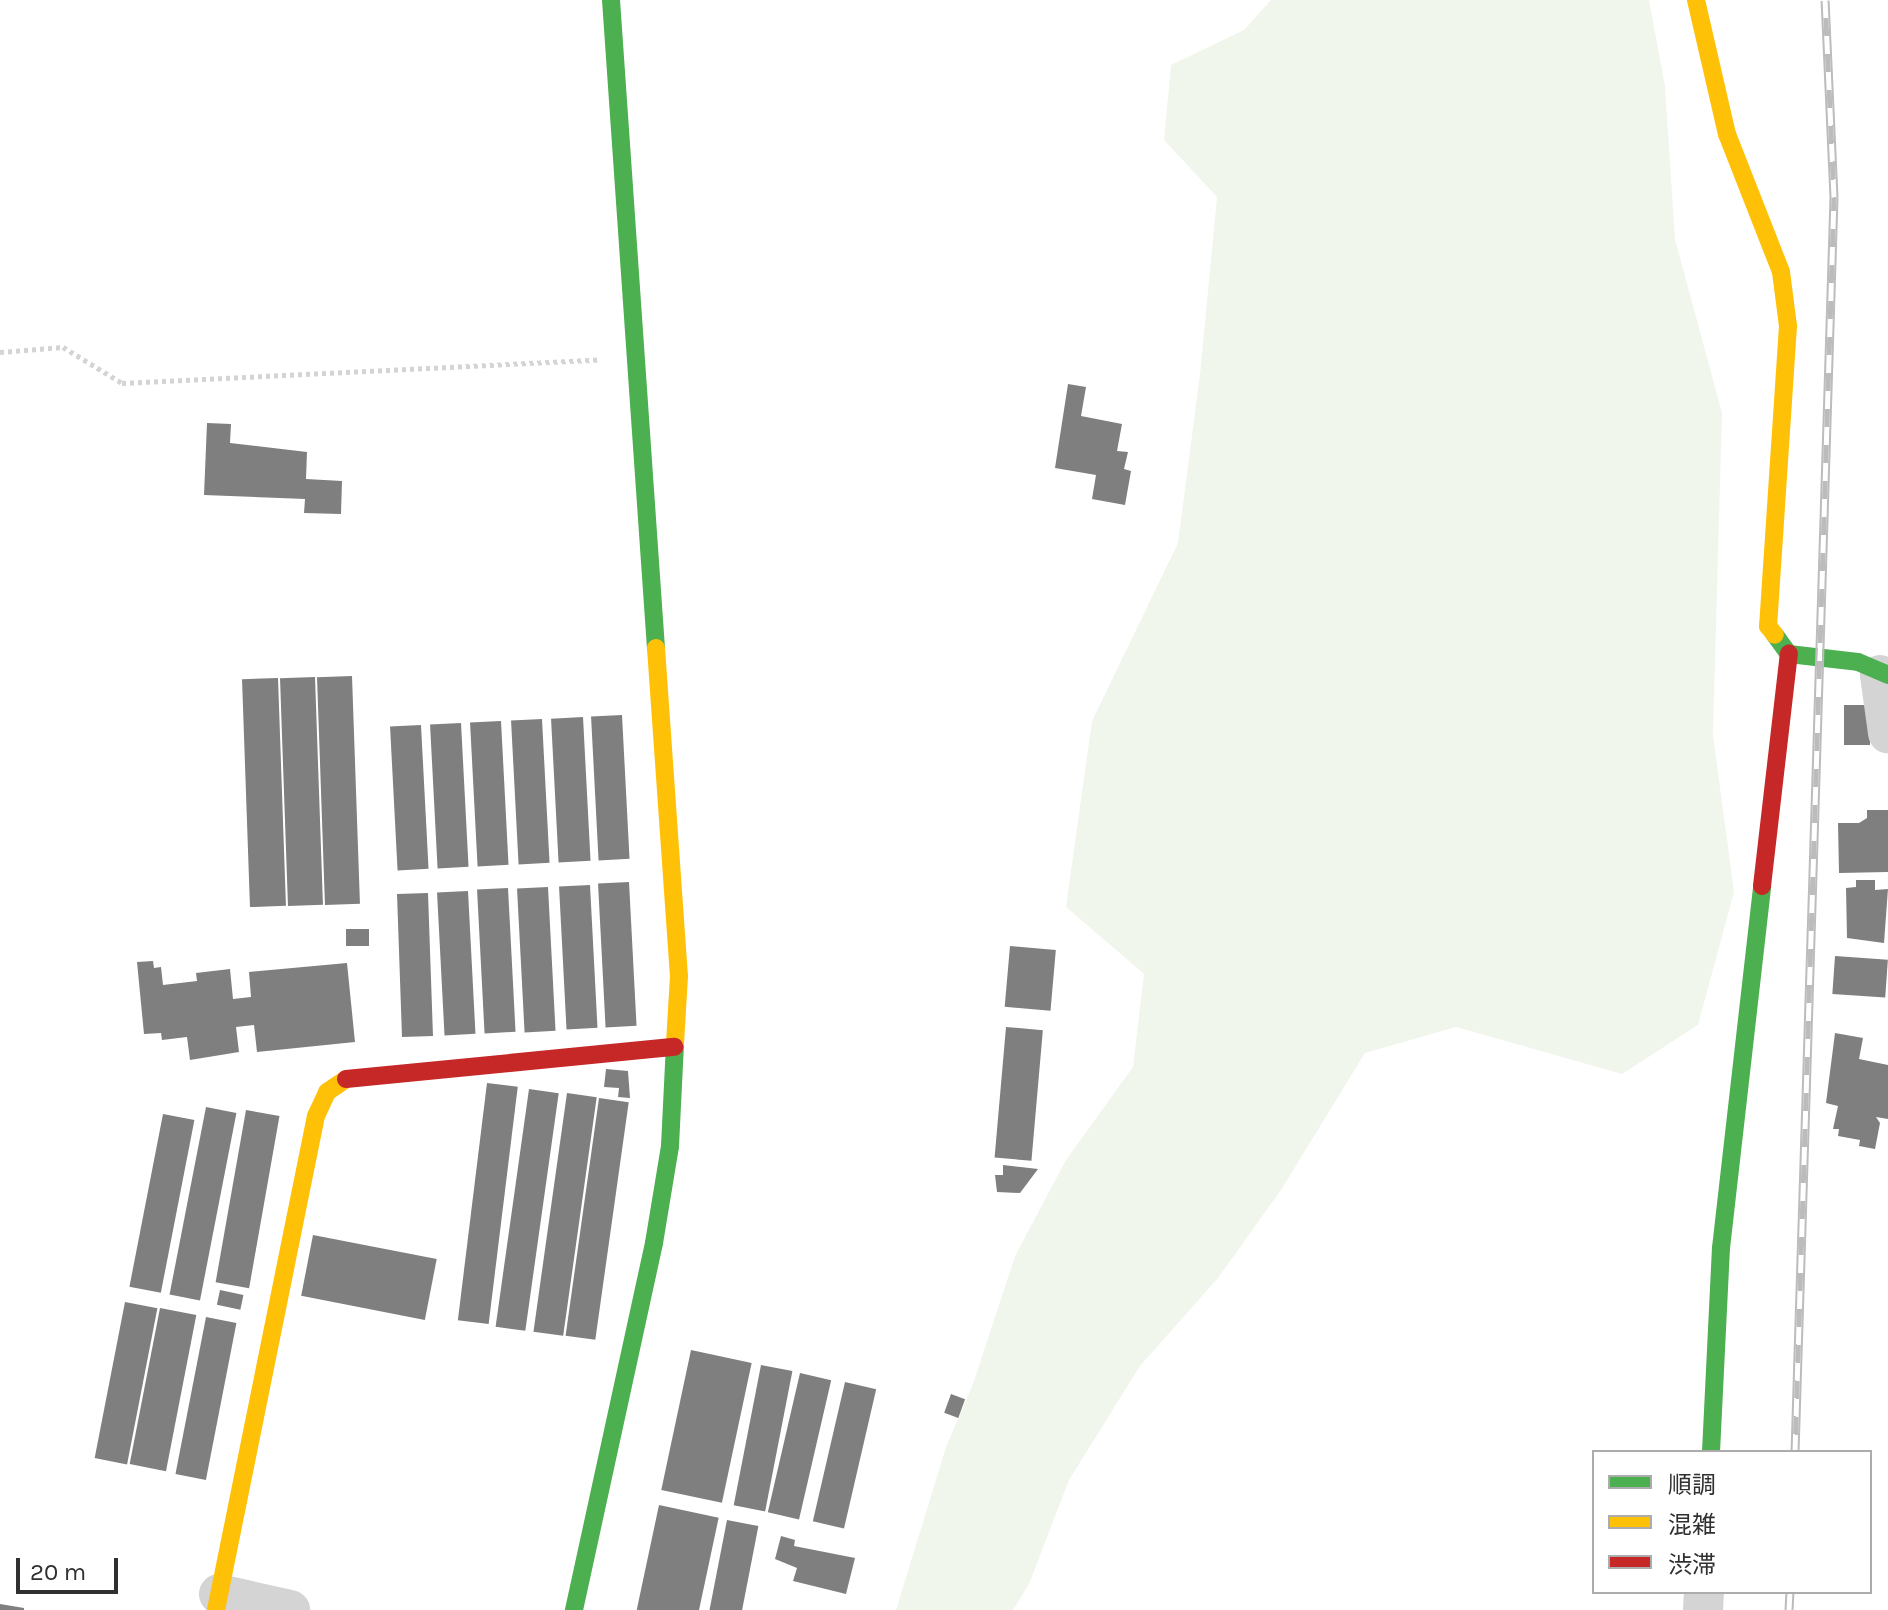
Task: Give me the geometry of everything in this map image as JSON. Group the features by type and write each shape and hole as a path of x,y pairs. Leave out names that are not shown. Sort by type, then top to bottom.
{"street":[{"path":"574,1610 654,1243 670,1146 679,976 611,0"},
{"path":"1696,0 1727,134 1781,272 1788,326 1768,626 1789,654 1721,1248 1711,1450"},
{"path":"1789,654 1858,662 1884,675 1888,733"},
{"path":"290,1610 217,1602 316,1116 327,1092 353,1074 674,1047"}],"path":[{"path":"0,352 63,347 122,383 635,360"}],"shaded area":[{"path":"1271,0 1649,0 1665,86 1675,239 1722,413 1713,735 1734,892 1698,1025 1622,1074 1456,1027 1365,1053 1281,1190 1218,1278 1140,1366 1069,1480 1029,1584 1013,1610 896,1610 946,1447 973,1384 1015,1256 1066,1160 1133,1067 1144,974 1066,907 1092,721 1178,543 1200,374 1217,197 1164,140 1171,65 1244,30"}],"building":[{"path":"1068,384 1086,387 1081,416 1122,424 1117,451 1128,452 1124,469 1131,471 1125,505 1092,499 1096,475 1055,468"},
{"path":"207,423 231,424 230,443 307,452 306,479 342,481 341,514 304,513 305,499 204,495"},
{"path":"352,676 360,904 325,905 317,677"},
{"path":"315,677 323,905 288,906 280,678"},
{"path":"278,678 286,906 250,907 242,679"},
{"path":"1844,705 1870,705 1870,745 1844,745"},
{"path":"622,715 630,859 599,860 591,717"},
{"path":"583,717 591,861 559,862 551,719"},
{"path":"542,719 550,863 519,864 511,721"},
{"path":"501,721 509,865 478,866 470,723"},
{"path":"461,723 469,867 438,868 430,725"},
{"path":"421,725 429,869 398,870 390,727"},
{"path":"1867,810 1888,810 1888,872 1839,873 1838,823 1859,823 1867,818"},
{"path":"1856,880 1875,880 1875,890 1888,889 1884,943 1847,938 1846,888 1856,887"},
{"path":"629,882 637,1026 606,1027 598,884"},
{"path":"590,885 597,1028 567,1029 559,887"},
{"path":"548,887 556,1031 525,1032 517,889"},
{"path":"508,888 516,1032 485,1033 477,890"},
{"path":"468,891 475,1034 445,1035 437,893"},
{"path":"428,893 433,1036 402,1037 397,894"},
{"path":"346,929 369,929 369,946 346,946"},
{"path":"1010,946 1056,950 1051,1011 1005,1007"},
{"path":"1835,956 1888,960 1885,998 1832,994"},
{"path":"153,961 154,968 161,967 163,985 197,981 196,973 230,969 233,999 251,997 249,972 347,963 355,1042 257,1052 254,1025 236,1027 239,1052 190,1060 187,1037 162,1040 161,1033 144,1034 137,962"},
{"path":"1006,1027 1043,1030 1031,1161 995,1158"},
{"path":"1835,1033 1863,1038 1859,1059 1888,1065 1888,1119 1876,1117 1880,1123 1875,1149 1859,1146 1860,1140 1838,1136 1839,1129 1833,1129 1838,1106 1826,1103"},
{"path":"606,1069 628,1071 630,1098 618,1097 619,1088 604,1087"},
{"path":"487,1083 518,1087 489,1324 458,1320"},
{"path":"529,1089 559,1093 525,1331 496,1327"},
{"path":"567,1093 597,1097 563,1336 533,1332"},
{"path":"599,1098 629,1102 595,1340 566,1336"},
{"path":"206,1107 236,1113 200,1300 170,1294"},
{"path":"246,1110 279,1116 249,1288 216,1282"},
{"path":"163,1114 194,1120 161,1293 129,1287"},
{"path":"1003,1165 1038,1169 1020,1193 997,1192 995,1175 1003,1175"},
{"path":"313,1235 437,1259 425,1320 301,1296"},
{"path":"220,1290 243,1295 240,1310 217,1305"},
{"path":"125,1302 157,1308 127,1464 95,1458"},
{"path":"160,1308 196,1315 166,1471 130,1464"},
{"path":"206,1317 236,1323 206,1480 175,1474"},
{"path":"691,1350 752,1363 722,1503 661,1490"},
{"path":"761,1365 792,1371 765,1511 734,1505"},
{"path":"800,1373 831,1380 799,1520 768,1512"},
{"path":"845,1382 876,1389 844,1529 813,1521"},
{"path":"951,1394 965,1399 958,1418 944,1413"},
{"path":"659,1505 719,1518 699,1610 637,1610"},
{"path":"727,1520 758,1526 742,1610 710,1610"},
{"path":"781,1536 795,1540 794,1546 855,1558 846,1594 793,1581 797,1568 775,1559"},
{"path":"0,1604 24,1608 24,1610 0,1610"}],"railway":[{"path":"1795,1450 1834,197 1825,0"},
{"path":"1789,1610 1790,1594"}],"traffic: fast":[{"path":"611,0 656,648"},
{"path":"1775,635 1789,654 1858,662 1888,675"},
{"path":"1711,1450 1721,1248 1762,886"},
{"path":"574,1610 654,1243 670,1146 675,1044"}],"traffic: slow":[{"path":"1696,0 1727,134 1781,272 1788,326 1768,626 1775,635"},
{"path":"656,648 679,976 675,1044"},
{"path":"216,1610 316,1116 327,1092 346,1079"}],"traffic: jam":[{"path":"1762,886 1789,654"},
{"path":"346,1079 674,1047"}]}
